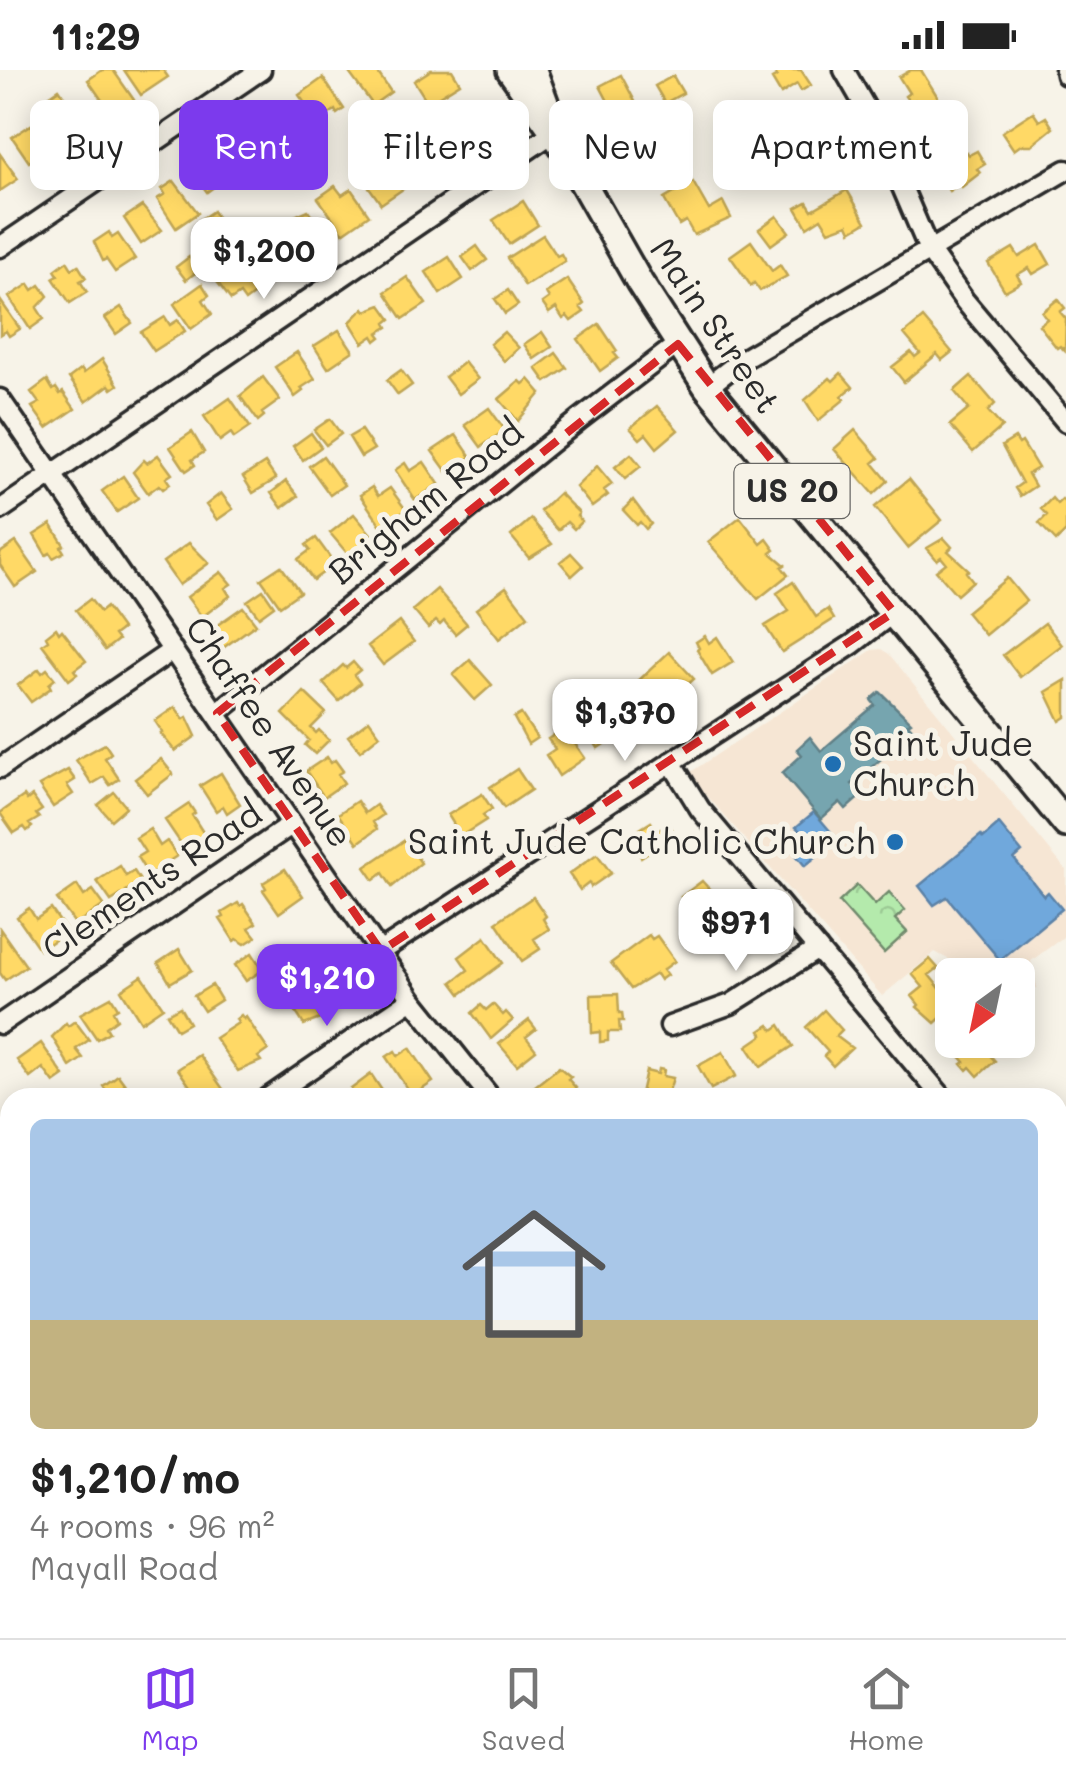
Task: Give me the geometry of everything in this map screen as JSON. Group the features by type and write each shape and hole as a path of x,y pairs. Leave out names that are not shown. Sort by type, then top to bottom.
{"main road":[{"name":"Main Street","path":"510,70 549,125"},
{"name":"Main Street","path":"532,70 549,118"},
{"name":"Main Street","path":"588,190 707,386 1066,824"}],"street":[{"path":"0,248 261,70"},
{"path":"844,70 875,124 930,250 964,300 1066,422"},
{"path":"0,510 549,135"},
{"path":"707,386 742,360 1066,170"},
{"name":"Brigham Road","path":"216,713 678,344"},
{"name":"Chaffee Avenue","path":"0,399 412,999 482,1088"},
{"path":"381,951 853,644 894,612"},
{"path":"0,768 172,650"},
{"path":"671,762 700,810 935,1088"},
{"name":"Clements Road","path":"0,1024 291,825"},
{"path":"670,1026 731,1004 818,949"},
{"path":"283,1088 412,999"}],"highlighted area":[{"path":"678,344 894,612 381,951 217,713"}],"shaded area":[{"name":"Saint Jude Catholic Church","path":"881,649 889,654 1066,870 1066,935 1035,958 946,958 935,952 882,996 688,774 872,650"}],"green space":[{"path":"857,885 875,905 889,892 905,910 895,919 907,932 884,953 839,902"}],"building: Homes":[{"path":"102,70 113,70 134,100 102,100 88,80"},
{"path":"124,70 163,70 168,77 141,95"},
{"path":"347,70 376,70 391,92 380,100 369,100"},
{"path":"431,70 452,70 460,83 433,100 426,100 414,81"},
{"path":"773,70 801,70 811,85 801,91 797,84 781,94 772,79 777,76"},
{"path":"911,70 921,70 940,100 908,100 905,96 909,93 899,77"},
{"path":"621,75 634,100 607,100 600,86"},
{"path":"673,76 683,93 663,100 655,86"},
{"path":"323,78 344,109 328,115 328,100 303,100 299,95"},
{"path":"59,89 66,100 43,100"},
{"path":"1033,112 1039,121 1046,117 1053,128 1032,145 1014,150 1002,132"},
{"path":"30,126 30,161 29,162 12,137"},
{"path":"977,151 985,164 968,182 968,154"},
{"path":"0,154 18,179 0,191"},
{"path":"174,181 198,213 176,228 157,199 165,194 162,189"},
{"path":"693,182 709,210 723,202 731,218 694,235 686,221 679,225 664,199 679,190 693,190"},
{"path":"335,186 342,195 352,190 369,215 343,233 318,198"},
{"path":"371,190 402,190 381,204"},
{"path":"847,190 866,222 851,231 848,224 829,231 821,218 807,227 796,208 807,202 812,210"},
{"path":"523,201 538,225 509,244 493,220"},
{"path":"142,206 162,230 141,244 124,218"},
{"path":"308,210 324,234 320,237 323,242 307,252 305,248 302,251 285,226 290,222 288,219"},
{"path":"213,211 224,228 212,236 201,219"},
{"path":"777,216 789,232 771,245 759,229"},
{"path":"270,228 291,263 273,275 253,246 259,242 256,238"},
{"path":"109,232 112,238 118,234 135,259 115,272 106,259 103,261 94,242"},
{"path":"225,233 234,243 219,256 211,246"},
{"path":"543,235 565,261 525,286 507,258"},
{"path":"751,241 772,271 780,265 787,276 760,291 754,283 751,286 730,256"},
{"path":"1039,245 1050,264 1033,274 1029,268 1017,275 1021,282 1005,291 988,263 1013,248 1019,257"},
{"path":"477,246 487,260 472,271 462,257"},
{"path":"189,257 199,270 186,280 176,267"},
{"path":"449,257 463,279 440,294 426,272"},
{"path":"67,261 72,269 78,265 86,278 80,281 87,292 70,303 53,278 58,275 55,270"},
{"path":"239,262 257,292 245,301 240,294 231,300 215,279"},
{"path":"407,277 426,304 403,319 385,292"},
{"path":"567,279 584,304 580,307 584,312 571,321 567,316 563,319 556,308 549,313 542,303 549,298 546,293"},
{"path":"29,284 33,290 40,285 48,296 37,308 44,319 30,329 9,297"},
{"path":"202,284 209,295 203,300 212,314 191,329 174,304"},
{"path":"508,290 518,305 505,314 495,299"},
{"path":"1058,299 1065,308 1060,312 1066,319 1065,351 1057,348 1039,325 1047,319 1042,312"},
{"path":"0,300 20,329 9,336 6,331 0,335"},
{"path":"381,305 391,319 386,323 388,327 378,333 381,337 376,341 373,336 363,343 350,322 364,308 366,311"},
{"path":"121,307 132,323 116,334 105,318"},
{"path":"165,317 170,325 178,320 185,331 154,351 141,332"},
{"path":"923,318 952,352 942,360 937,354 904,382 892,367 911,352 915,357 920,353 904,334"},
{"path":"599,324 618,358 600,371 578,339"},
{"path":"339,330 353,351 328,368 314,346"},
{"path":"504,332 519,348 504,361 490,344"},
{"path":"542,332 552,347 534,359 524,344"},
{"path":"297,352 315,379 295,397 275,367"},
{"path":"556,353 567,368 546,382 536,368"},
{"path":"102,359 118,385 112,389 109,385 86,402 69,378 81,369 84,373"},
{"path":"464,362 478,379 458,394 445,377"},
{"path":"401,370 412,385 398,395 387,380"},
{"path":"841,373 853,387 842,396 845,399 818,421 805,400"},
{"path":"971,376 995,404 988,411 1002,427 973,452 950,425 969,409 954,391"},
{"path":"263,377 280,400 262,413 264,416 258,421 240,396"},
{"path":"529,379 541,393 518,421 499,399 520,381 523,384"},
{"path":"47,380 53,390 63,392 75,409 47,428 32,407 39,403 31,392"},
{"path":"230,398 250,427 234,438 231,433 220,441 204,416"},
{"path":"657,406 678,430 657,448 646,434 640,439 630,428"},
{"path":"489,408 505,430 481,447 465,425"},
{"path":"330,419 341,434 326,445 314,430"},
{"path":"361,430 374,449 361,457 349,437"},
{"path":"855,430 879,458 873,463 888,481 874,494 834,449"},
{"path":"192,432 204,452 192,460 195,465 186,471 170,447"},
{"path":"311,433 321,447 303,460 293,446"},
{"path":"456,435 471,457 448,473 432,451"},
{"path":"1015,438 1019,444 1022,442 1038,468 1028,474 1035,486 1020,496 1015,488 1022,483 1002,446"},
{"path":"631,454 641,466 625,479 615,467"},
{"path":"158,455 172,474 166,478 170,484 163,489 159,485 148,493 133,472 144,460 147,463"},
{"path":"323,456 344,485 330,495 309,466"},
{"path":"424,462 439,484 415,500 395,470 405,463 410,471"},
{"path":"265,463 276,479 253,493 243,477"},
{"path":"597,466 612,484 604,490 608,495 592,507 576,487"},
{"path":"123,476 138,498 117,512 102,491"},
{"path":"909,479 942,520 908,548 875,507"},
{"path":"286,481 298,496 282,508 271,493"},
{"path":"372,487 378,496 390,488 406,510 382,527 360,495"},
{"path":"221,493 233,509 217,520 206,505"},
{"path":"559,493 579,513 582,521 574,529 567,522 558,530 540,511"},
{"path":"1052,498 1057,504 1062,499 1066,504 1066,531 1056,541 1039,523 1047,515 1041,509"},
{"path":"633,500 651,524 646,529 623,510"},
{"path":"354,514 376,540 352,559 330,533"},
{"path":"740,517 761,544 767,539 775,550 771,553 785,565 782,567 788,575 758,599 708,542"},
{"path":"531,519 552,544 529,558 511,536"},
{"path":"51,524 64,545 64,552 53,558 50,553 46,555 34,535"},
{"path":"316,538 335,564 313,580 298,559 310,550 306,545"},
{"path":"944,538 952,547 948,551 969,570 966,572 973,581 957,595 936,571 946,563 941,557 937,560 927,548"},
{"path":"16,542 37,572 15,587 0,565 0,553"},
{"path":"189,543 209,563 179,585 163,562"},
{"path":"571,553 583,566 572,576 560,562"},
{"path":"281,566 300,592 280,606 261,579"},
{"path":"221,572 231,584 225,588 230,596 202,617 187,597"},
{"path":"1007,578 1026,601 985,635 966,612"},
{"path":"793,582 816,617 828,609 834,619 782,652 765,626 789,611 777,593"},
{"path":"506,587 528,616 499,639 476,609"},
{"path":"437,589 467,624 455,634 444,621 440,625 436,621 428,628 413,610"},
{"path":"263,590 274,606 259,617 247,601"},
{"path":"90,599 100,612 106,607 122,629 114,635 118,640 105,650 76,610"},
{"path":"243,607 256,624 223,648 210,630"},
{"path":"399,622 414,642 383,665 368,646"},
{"path":"1045,623 1062,645 1020,677 1003,655"},
{"path":"56,628 59,633 62,630 86,661 69,680 42,644"},
{"path":"705,636 709,643 717,637 733,662 712,675 697,650 696,642"},
{"path":"669,652 694,679 685,687 689,691 679,700 674,695 652,718 631,696 640,688 635,684"},
{"path":"470,660 492,685 475,700 453,675"},
{"path":"353,662 360,670 354,675 360,683 339,701 323,683 343,665 346,668"},
{"path":"39,669 42,673 47,669 55,679 49,684 51,688 31,702 18,685"},
{"path":"1066,680 1066,717 1060,721 1046,692"},
{"path":"304,692 326,713 311,728 329,740 315,754 305,745 309,740 283,714"},
{"path":"616,701 632,726 598,748 580,719 604,703 606,707"},
{"path":"175,707 184,719 187,717 196,736 175,751 155,721"},
{"path":"521,714 537,738 528,744 514,718"},
{"path":"369,720 380,735 360,751 348,736"},
{"path":"564,728 585,758 559,776 546,755 555,749 548,739"},
{"path":"105,744 111,753 105,758 119,779 110,785 104,777 92,784 76,760"},
{"path":"327,757 331,763 335,760 343,771 338,774 344,783 324,797 306,771"},
{"path":"161,759 173,774 147,794 135,779"},
{"path":"517,769 531,790 504,808 490,787"},
{"path":"68,770 75,780 67,785 73,794 53,807 39,786"},
{"path":"221,773 240,804 227,813 223,806 216,811 200,786"},
{"path":"114,792 126,807 111,820 98,805"},
{"path":"482,794 492,809 483,815 486,820 461,836 448,815"},
{"path":"24,796 27,800 32,796 42,810 36,814 39,818 29,824 32,827 14,833 0,813"},
{"path":"357,801 365,813 376,805 383,815 373,822 377,829 358,843 338,814"},
{"path":"189,804 206,837 186,851 165,820"},
{"path":"651,822 657,831 668,823 678,839 665,847 662,843 641,857 627,837"},
{"path":"150,829 160,846 167,841 177,856 163,865 165,868 148,875 137,857 145,852 136,838"},
{"path":"405,840 421,863 392,887 383,873 374,880 365,867"},
{"path":"597,854 611,873 580,890 569,874"},
{"path":"120,866 126,876 134,871 141,882 126,891 128,894 123,898 121,895 111,901 97,881"},
{"path":"285,869 303,896 279,913 263,890 263,883"},
{"path":"702,881 735,917 711,935 681,897"},
{"path":"77,885 84,896 93,890 104,905 76,925 57,899"},
{"path":"533,897 546,916 543,919 549,929 534,939 540,949 522,961 496,922"},
{"path":"243,904 256,923 249,928 256,937 245,944 234,941 220,919 224,917 222,913"},
{"path":"29,908 36,919 51,909 67,932 40,950 17,917"},
{"path":"0,929 26,966 5,980 0,973"},
{"path":"649,935 652,939 657,936 675,961 663,970 667,975 660,980 656,974 631,989 611,963"},
{"path":"485,937 503,963 461,994 452,982 468,970 459,957"},
{"path":"338,948 364,987 343,1000 318,961"},
{"path":"179,949 192,970 170,983 158,963"},
{"path":"252,953 263,970 246,981 235,965"},
{"path":"930,959 935,965 929,975 935,982 935,1023 917,1007 912,996 923,987 912,974"},
{"path":"142,976 163,1007 141,1022 121,990"},
{"path":"314,981 330,1008 318,1015 320,1019 304,1025 283,992 297,983 301,989"},
{"path":"212,985 221,1000 204,1011 194,996"},
{"path":"618,994 623,1021 619,1021 620,1032 608,1032 608,1041 600,1042 600,1032 592,1033 591,995"},
{"path":"111,997 118,1008 113,1011 117,1019 106,1027 109,1032 97,1039 80,1014"},
{"path":"493,1004 513,1020 491,1039 472,1013 481,1005 486,1010"},
{"path":"180,1007 189,1023 177,1030 167,1014"},
{"path":"824,1010 842,1030 836,1036 852,1048 833,1066 824,1056 828,1052 806,1027"},
{"path":"241,1015 268,1050 258,1057 261,1061 238,1071 215,1038 238,1023 236,1019"},
{"path":"529,1020 536,1029 526,1037 536,1050 517,1065 499,1044"},
{"path":"75,1021 89,1040 76,1049 83,1058 70,1067 52,1037 66,1023 68,1026"},
{"path":"769,1025 773,1030 780,1025 793,1046 761,1067 747,1046 763,1035 760,1031"},
{"path":"41,1043 64,1076 54,1083 43,1068 30,1078 17,1060"},
{"path":"410,1048 433,1082 424,1088 407,1088 386,1057 395,1051 398,1056"},
{"path":"723,1052 736,1076 710,1088 698,1066"},
{"path":"199,1055 222,1088 191,1088 178,1069"},
{"path":"961,1058 995,1061 978,1076 970,1067 967,1070 962,1064 965,1062"},
{"path":"559,1067 571,1077 568,1079 576,1088 533,1088"},
{"path":"659,1069 664,1070 663,1076 673,1078 670,1088 642,1088 646,1071 658,1074"},
{"path":"371,1074 380,1088 352,1088"},
{"path":"118,1075 128,1088 104,1088"}],"building: Schools":[{"path":"814,812 837,839 805,866 786,843 800,831 796,827"},
{"path":"999,824 1022,852 1014,859 1044,896 1048,892 1062,909 1002,958 998,958 947,897 934,905 919,886 981,835 983,838"}],"building: Public":[{"name":"Saint Jude Church","path":"880,692 911,722 908,724 918,735 910,742 914,748 905,755 897,745 852,784 862,795 846,809 840,802 821,819 782,773 802,755 797,749 810,737 821,751 875,705 871,700"}],"place":[{"name":"Saint Jude Church","path":"833,764"},
{"name":"Saint Jude Catholic Church","path":"895,842"}]}
